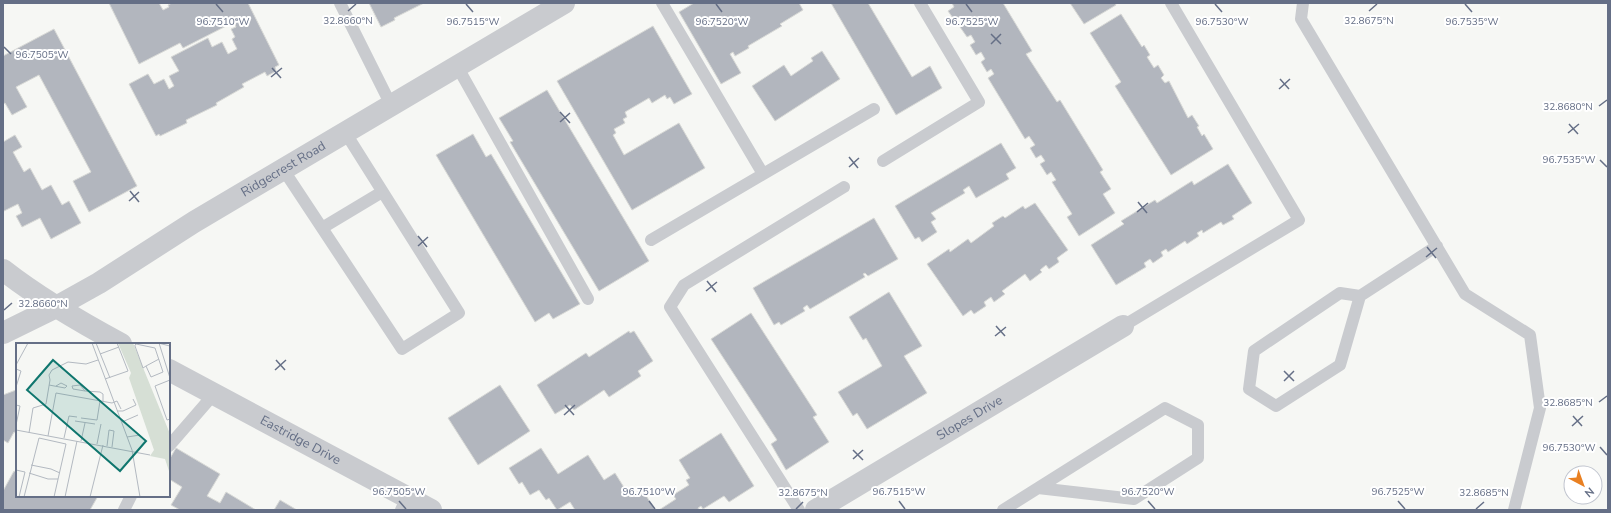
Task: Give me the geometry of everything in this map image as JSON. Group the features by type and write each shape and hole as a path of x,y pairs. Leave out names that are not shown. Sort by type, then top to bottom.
{"street":[{"name":"Ridgecrest Road","path":"3,333 56,307 99,283 194,222 564,3"},
{"path":"3,270 22,285 56,307 119,343"},
{"name":"Slopes Drive","path":"816,510 1123,326"},
{"name":"Eastridge Drive","path":"170,371 214,394 404,504 431,510"}],"lane":[{"path":"340,3 391,105"},
{"path":"662,3 763,174"},
{"path":"883,161 979,102 920,3"},
{"path":"1123,326 1298,220 1171,3"},
{"path":"1303,3 1301,19 1465,294 1530,335 1540,408 1514,510"},
{"path":"457,66 588,299"},
{"path":"651,240 874,109"},
{"path":"283,169 402,349 459,313 345,132"},
{"path":"799,510 670,308 684,286 844,187"},
{"path":"322,228 382,192"},
{"path":"1360,296 1340,293 1254,351 1250,389 1276,406 1340,365 1360,296 1437,246"},
{"path":"170,445 214,394"},
{"path":"1003,510 1165,408 1198,425 1198,458 1134,499 1038,488"},
{"path":"124,510 130,497"}],"building":[{"path":"109,3 159,3 163,10 169,7 168,5 172,3 248,3 279,65 275,67 276,71 267,76 265,72 242,84 244,87 216,103 217,105 186,120 187,123 160,136 159,134 156,136 129,84 148,74 154,84 164,79 169,89 174,86 169,76 179,71 171,57 208,38 212,47 222,42 228,54 237,49 232,39 235,37 231,29 236,27 234,22 183,48 180,43 139,64"},
{"path":"369,3 424,3 394,18 395,20 381,27"},
{"path":"694,3 799,3 803,10 780,24 782,26 748,46 749,48 735,56 733,52 730,54 741,73 721,84 679,12"},
{"path":"831,3 868,3 912,77 930,66 942,88 896,115"},
{"path":"952,3 1003,3 1032,51 1026,54 1057,102 1060,100 1103,170 1100,172 1111,189 1103,194 1115,213 1079,236 1067,217 1072,214 1052,182 1056,180 1051,172 1047,175 1040,164 1045,161 1041,155 1036,158 1030,148 1035,145 1029,136 1025,139 988,78 994,74 991,69 987,72 981,62 985,59 981,52 976,55 970,45 975,42 971,35 967,37 960,27 965,24 961,17 955,21 948,11 954,7"},
{"path":"1070,3 1115,3 1116,5 1084,24"},
{"path":"1121,14 1142,47 1144,45 1150,55 1147,57 1154,68 1158,65 1164,75 1161,78 1165,83 1169,81 1188,118 1192,115 1199,126 1197,127 1202,136 1204,134 1213,149 1171,175 1115,86 1121,82 1090,33"},
{"path":"653,26 692,94 674,104 670,97 667,99 665,95 652,103 649,98 625,112 627,117 623,119 625,123 614,129 616,133 613,135 624,155 679,123 705,168 632,210 557,81"},
{"path":"54,29 137,186 89,212 73,181 91,172 39,75 16,87 27,107 12,115 5,103 3,104 3,56"},
{"path":"822,51 840,79 775,121 752,86 784,65 791,76 813,61 811,58"},
{"path":"547,90 649,261 599,291 510,142 513,141 499,118"},
{"path":"473,134 486,157 491,154 580,304 553,319 549,313 535,322 436,155"},
{"path":"15,135 22,147 13,152 24,172 30,168 42,190 51,185 62,205 69,201 81,223 51,239 40,218 22,227 16,216 22,213 18,204 4,211 3,142"},
{"path":"1001,143 1016,168 1006,174 1009,179 976,198 969,186 963,190 965,193 931,213 936,219 931,222 937,232 922,242 919,237 915,239 895,206"},
{"path":"1228,164 1252,203 1232,216 1234,219 1223,225 1221,222 1203,233 1202,230 1197,233 1199,236 1187,244 1185,241 1168,252 1166,249 1161,252 1163,256 1153,263 1150,259 1144,263 1146,267 1116,285 1091,245 1124,224 1121,221 1155,200 1157,203 1192,181 1194,185"},
{"path":"1035,203 1068,250 1057,258 1059,262 1049,269 1046,265 1040,270 1042,272 1030,281 1025,274 1002,291 1005,294 994,302 991,297 984,302 986,306 974,314 971,310 963,316 927,264 949,249 950,252 968,239 971,243 994,226 992,223 1003,216 1005,218 1023,206 1025,209"},
{"path":"874,218 898,259 868,276 865,273 863,274 865,277 810,309 807,305 803,308 805,311 781,325 779,322 774,325 753,288"},
{"path":"889,292 922,346 904,356 927,393 867,429 857,413 853,416 838,392 882,366 866,338 863,340 849,317"},
{"path":"751,313 817,415 813,417 829,442 786,470 771,444 777,440 711,339"},
{"path":"629,331 630,333 634,331 653,361 638,371 641,376 609,397 604,390 574,410 570,405 555,414 537,385 586,353 589,357"},
{"path":"500,385 530,431 478,465 448,418"},
{"path":"16,390 16,433 14,432 8,443 3,440 3,395"},
{"path":"721,433 754,486 729,502 724,496 703,509 701,506 698,508 699,510 659,510 676,499 673,495 689,485 686,480 690,478 679,460"},
{"path":"176,448 220,474 207,496 220,503 226,492 256,510 180,510 171,505 182,487 170,480 170,458"},
{"path":"541,448 558,474 588,455 604,480 615,473 630,497 642,489 655,510 575,510 570,502 557,510 549,498 546,500 539,490 530,495 522,482 519,484 509,468"},
{"path":"14,471 16,472 16,497 97,497 90,510 3,510 3,491"},
{"path":"280,500 297,510 274,510"}]}
